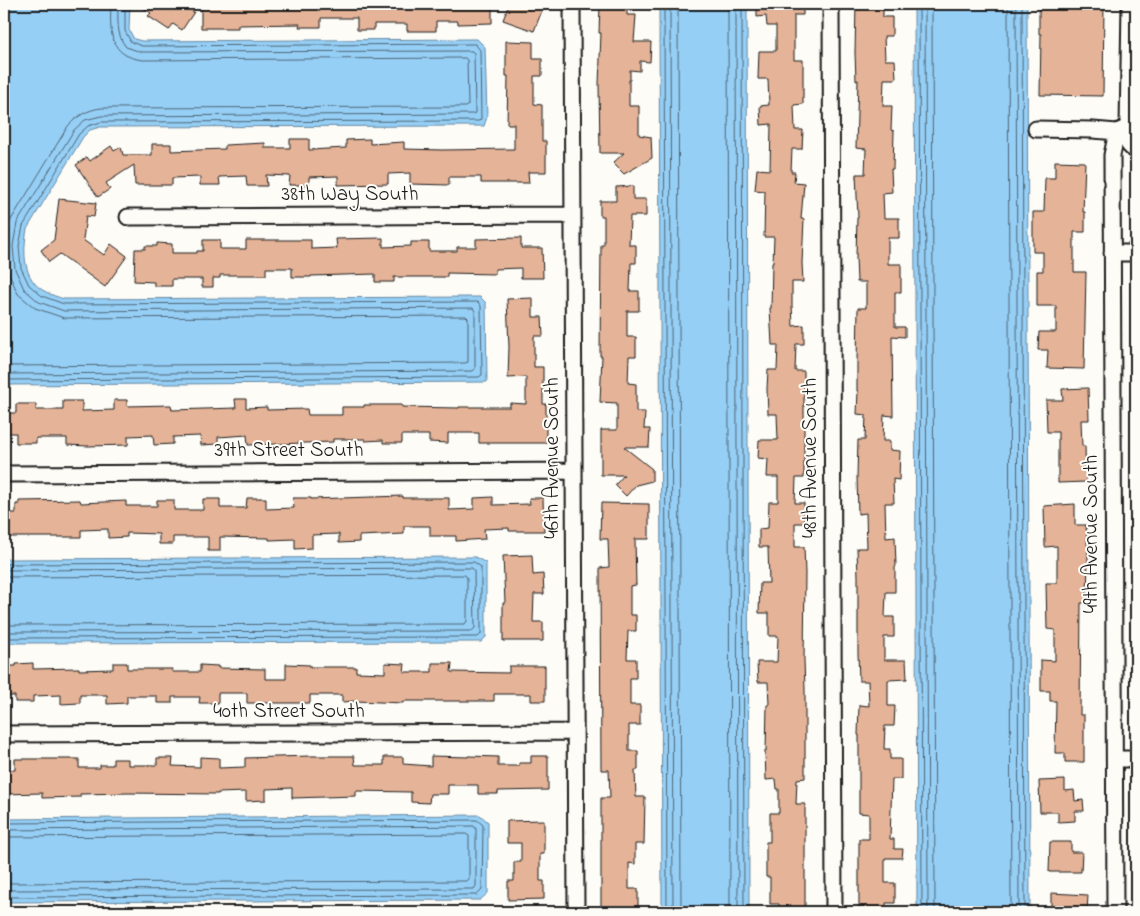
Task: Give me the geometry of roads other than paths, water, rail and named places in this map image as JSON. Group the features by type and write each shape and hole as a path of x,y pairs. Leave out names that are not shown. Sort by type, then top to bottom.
{"street":[{"name":"46th Avenue South","path":"572,4 576,912"},
{"name":"48th Avenue South","path":"831,4 834,912"},
{"path":"1132,5 1127,129 1129,145 1132,148 1136,148"},
{"path":"1036,129 1127,129"},
{"name":"49th Avenue South","path":"1115,912 1112,155 1127,129"},
{"name":"38th Way South","path":"128,217 573,215"},
{"path":"1112,253 1136,253"},
{"name":"39th Street South","path":"4,474 574,471"},
{"name":"40th Street South","path":"4,734 574,732"},
{"path":"1115,759 1136,759"}],"water":[{"path":"8,4 130,4 129,30 134,39 142,41 477,39 485,47 487,117 484,126 100,127 90,130 83,137 27,229 25,255 28,273 38,287 64,299 480,297 486,303 487,382 4,385 4,26"},
{"path":"659,4 747,4 749,912 662,912"},
{"path":"914,4 1027,4 1030,912 917,912"},
{"path":"475,557 486,563 486,637 481,642 4,643 4,559"},
{"path":"480,815 488,822 488,893 480,900 4,902 4,819"}]}
